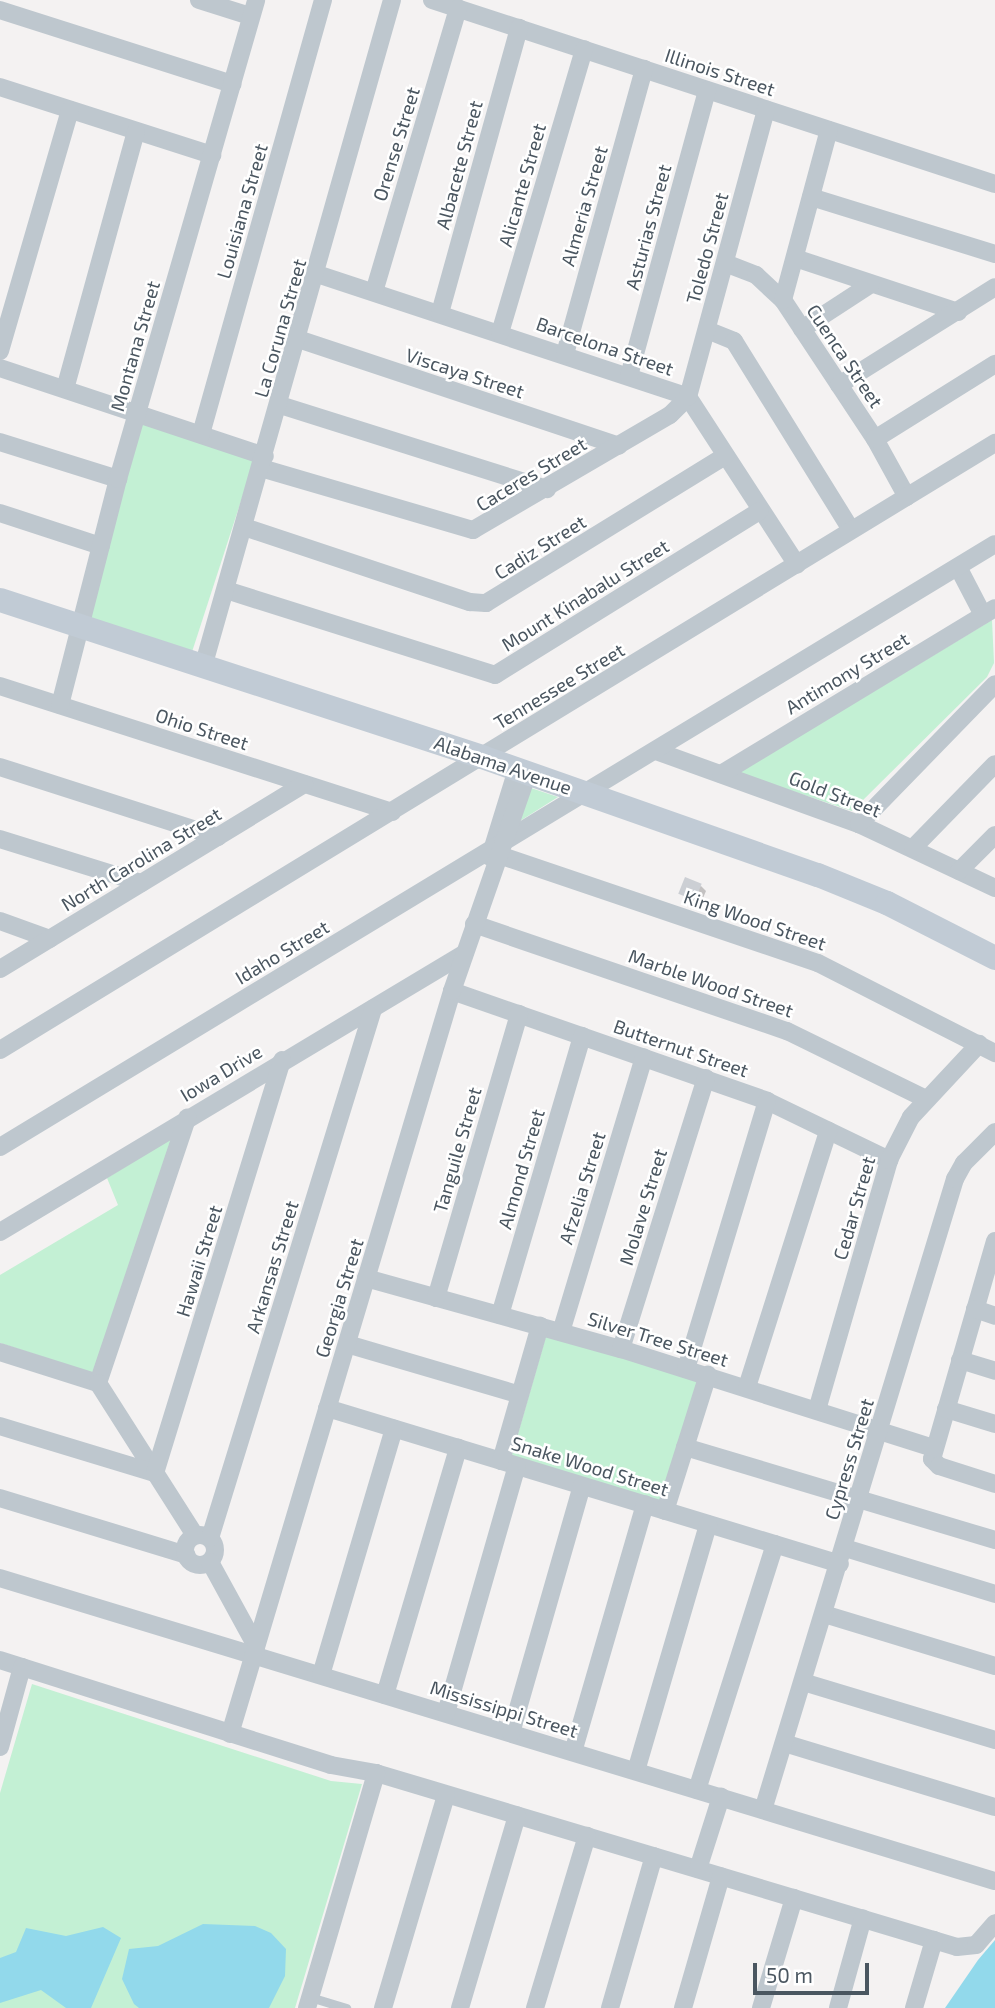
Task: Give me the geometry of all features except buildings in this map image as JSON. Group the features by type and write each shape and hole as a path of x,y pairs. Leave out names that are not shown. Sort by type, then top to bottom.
{"street":[{"path":"200,0 253,8"},
{"name":"Louisiana Street","path":"201,434 323,0"},
{"name":"La Coruna Street","path":"203,667 280,405 392,0"},
{"name":"Illinois Street","path":"432,0 995,184"},
{"name":"Montana Street","path":"60,705 118,480 253,8"},
{"name":"Orense Street","path":"374,292 458,8"},
{"path":"0,10 232,84"},
{"name":"Albacete Street","path":"440,313 519,28"},
{"name":"Alicante Street","path":"500,333 584,49"},
{"name":"Almeria Street","path":"565,354 644,69"},
{"path":"1,89 212,155"},
{"name":"Asturias Street","path":"629,376 708,90"},
{"name":"Toledo Street","path":"688,397 766,109"},
{"path":"0,351 70,110"},
{"path":"783,300 829,130"},
{"path":"65,389 136,132"},
{"path":"811,197 995,254"},
{"path":"795,258 958,312"},
{"name":"Cuenca Street","path":"725,263 755,275 783,300 875,439 907,497"},
{"name":"Barcelona Street","path":"317,274 565,354 688,397 759,512 797,565"},
{"path":"802,329 871,284"},
{"path":"839,385 995,287"},
{"path":"707,330 734,341 851,530"},
{"name":"Viscaya Street","path":"298,339 619,446"},
{"path":"875,439 995,364"},
{"name":"Caceres Street","path":"0,368 138,410 263,462 473,530 670,415 688,397"},
{"path":"280,405 547,489"},
{"path":"0,442 118,480"},
{"name":"Tennessee Street","path":"0,1050 995,443"},
{"name":"Cadiz Street","path":"244,527 470,602 486,603 725,456"},
{"name":"Mount Kinabalu Street","path":"226,590 495,675 759,512"},
{"path":"0,513 101,547"},
{"name":"Idaho Street","path":"0,1147 499,850 586,793 995,544"},
{"path":"958,567 989,612"},
{"name":"Alabama Avenue","path":"0,600 482,757 853,888 995,958"},
{"name":"Antimony Street","path":"721,774 989,612"},
{"path":"859,824 995,684"},
{"name":"Ohio Street","path":"0,686 392,812"},
{"name":"Gold Street","path":"656,751 859,824 995,888"},
{"path":"913,848 995,764"},
{"path":"0,766 218,837"},
{"name":"Georgia Street","path":"230,1734 452,991 523,771"},
{"name":"North Carolina Street","path":"0,969 304,784"},
{"path":"959,871 995,835"},
{"path":"0,839 141,883"},
{"name":"King Wood Street","path":"499,850 818,963 987,1049"},
{"path":"0,921 50,939"},
{"name":"Marble Wood Street","path":"474,924 787,1031 926,1099"},
{"name":"Iowa Drive","path":"1,1228 465,953"},
{"name":"Butternut Street","path":"452,991 767,1101 889,1160"},
{"name":"Arkansas Street","path":"203,1537 373,1009"},
{"name":"Tanguile Street","path":"436,1298 519,1014"},
{"name":"Almond Street","path":"500,1315 582,1036"},
{"name":"Cedar Street","path":"817,1410 889,1160 926,1099 987,1049"},
{"name":"Afzelia Street","path":"561,1332 644,1057"},
{"name":"Hawaii Street","path":"155,1473 282,1060"},
{"name":"Molave Street","path":"621,1349 706,1078"},
{"path":"686,1369 767,1101"},
{"path":"98,1383 187,1118"},
{"path":"747,1387 828,1131"},
{"name":"Cypress Street","path":"763,1810 860,1499 955,1180 964,1163 995,1132"},
{"path":"934,1455 994,1252"},
{"name":"Silver Tree Street","path":"366,1278 747,1387 880,1431 995,1484"},
{"path":"975,1309 995,1316"},
{"path":"446,1713 509,1464 520,1395 540,1326"},
{"path":"347,1344 520,1395"},
{"path":"0,1352 98,1383 155,1473 203,1537 216,1550 210,1562"},
{"path":"960,1360 995,1371"},
{"path":"665,1511 708,1376"},
{"name":"Snake Wood Street","path":"327,1408 775,1544 842,1556 995,1594"},
{"path":"946,1409 995,1424"},
{"path":"0,1426 155,1473"},
{"path":"321,1675 394,1429"},
{"path":"685,1447 995,1540"},
{"path":"385,1695 458,1448"},
{"path":"511,1733 582,1486"},
{"path":"0,1499 186,1555 196,1564 210,1562"},
{"path":"573,1752 645,1504"},
{"path":"636,1771 708,1524"},
{"path":"186,1555 185,1545 203,1537"},
{"path":"697,1790 775,1544"},
{"path":"210,1562 255,1650"},
{"name":"Mississippi Street","path":"0,1578 255,1650 385,1695 995,1881"},
{"path":"824,1614 995,1666"},
{"path":"0,1660 230,1734 376,1773 934,1940 971,1947 995,1923"},
{"path":"0,1747 22,1667"},
{"path":"803,1682 995,1740"},
{"path":"784,1743 995,1807"},
{"path":"308,2002 376,1773"},
{"path":"383,2008 446,1795"},
{"path":"698,1869 721,1797"},
{"path":"460,2008 517,1815"},
{"path":"535,2008 587,1836"},
{"path":"610,2008 654,1856"},
{"path":"682,2008 721,1876"},
{"path":"761,2008 794,1898"},
{"path":"838,2008 863,1918"},
{"path":"914,2008 934,1940"}],"lane":[{"path":"308,2002 346,2008"}],"green space":[{"path":"138,420 255,458 191,654 74,616"},
{"path":"992,620 994,663 987,677 852,811 738,773"},
{"path":"531,788 558,797 520,821"},
{"path":"174,1136 93,1373 0,1343 0,1275 118,1205 107,1178"},
{"path":"546,1336 698,1380 663,1502 511,1458"},
{"path":"32,1684 331,1781 362,1784 295,2008 0,2008 0,1793"}],"water":[{"path":"203,1924 255,1926 271,1933 286,1949 285,1976 269,2008 139,2008 134,2004 122,1979 129,1949 158,1946"},
{"path":"103,1927 121,1938 91,2008 66,2008 41,1990 0,2003 0,1958 16,1952 26,1928 66,1936"},
{"path":"995,1940 995,2008 945,2008 978,1960"}]}
